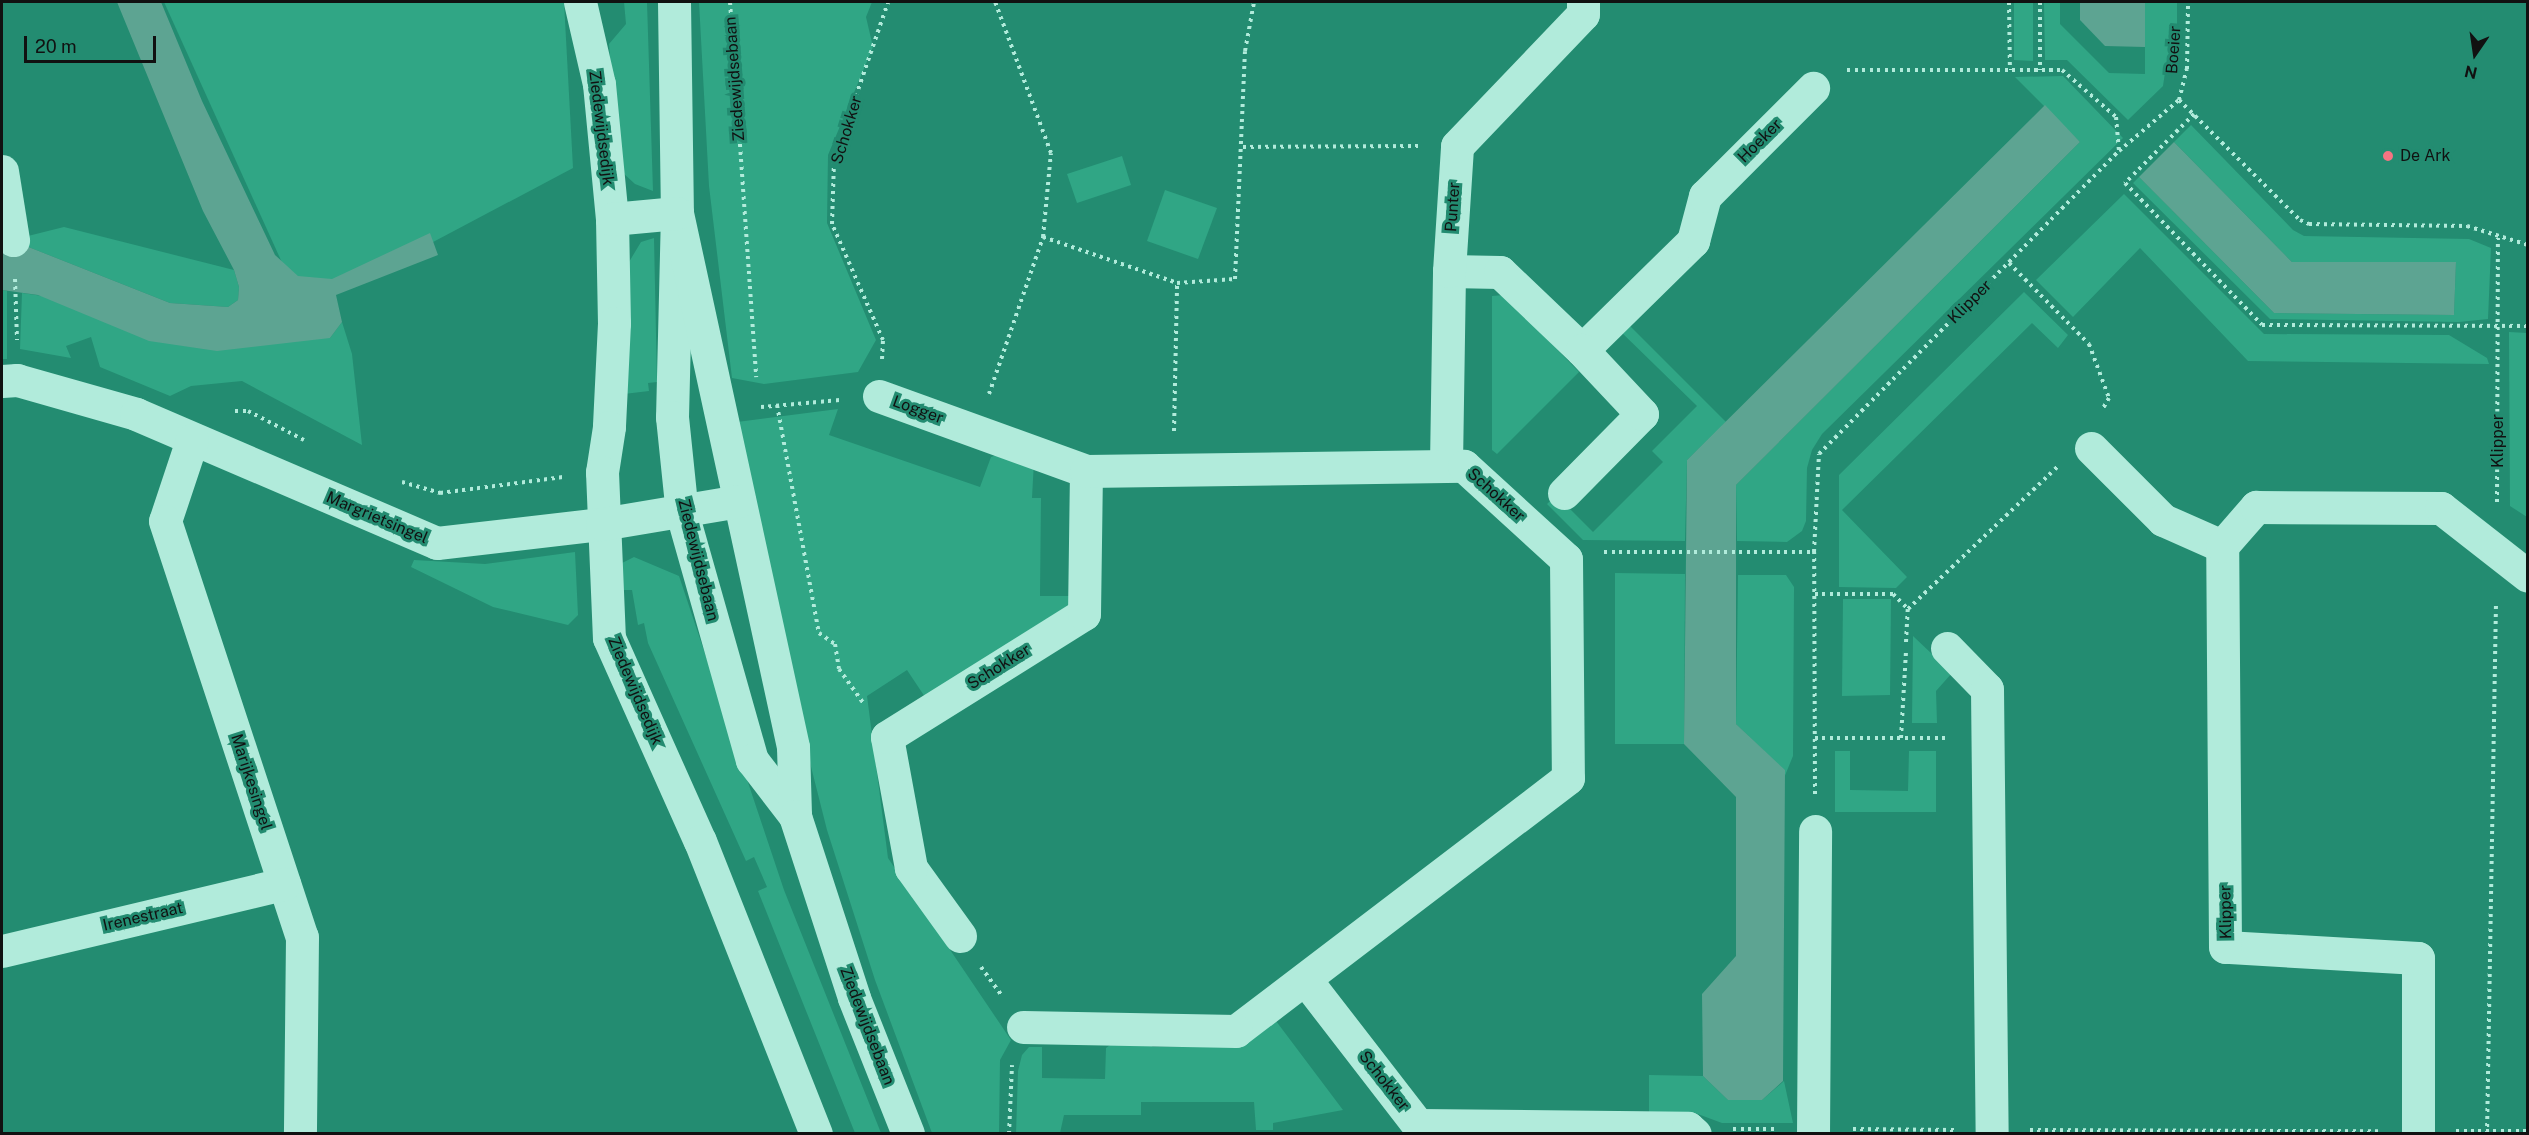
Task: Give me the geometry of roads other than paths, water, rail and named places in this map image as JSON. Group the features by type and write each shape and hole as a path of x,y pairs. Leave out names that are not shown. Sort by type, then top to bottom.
{"street":[{"name":"Ziedewijdsedijk","path":"580,2 599,84 612,219 613,335 602,472 602,524 609,638 700,841 816,1134"},
{"name":"Ziedewijdsebaan","path":"674,2 677,213 672,417 682,513 752,760 795,816"},
{"name":"Punter","path":"1446,464 1449,271 1457,146 1583,14 1583,2"},
{"name":"Hoeker","path":"1582,350 1693,241 1705,196 1813,88"},
{"path":"2,171 14,240"},
{"path":"612,219 677,213"},
{"name":"Ziedewijdsebaan","path":"677,213 793,747 795,816 854,998 908,1134"},
{"path":"1449,271 1500,272 1582,350 1642,414 1564,493"},
{"name":"Margrietsingel","path":"2,381 17,380 136,414 192,440 437,543 682,513 739,501"},
{"name":"Logger","path":"879,396 1086,471"},
{"name":"Marijkesingel","path":"192,440 165,522 302,936 300,1134"},
{"path":"2091,448 2163,520 2222,546 2256,507 2440,508 2497,556 2528,576"},
{"name":"Schokker","path":"960,936 910,868 887,737 1084,614 1086,471 1446,464 1464,466 1566,559 1568,778 1305,979 1418,1125 1636,1131"},
{"name":"Klipper","path":"2222,546 2225,947 2418,958 2418,1132"},
{"path":"1947,648 1987,689 1992,1132"},
{"path":"1813,1131 1815,831"},
{"name":"Irenestraat","path":"2,951 284,884"},
{"path":"1023,1027 1236,1031 1305,979"},
{"path":"1636,1131 1691,1131"}],"water":[{"path":"117,2 161,2 202,101 275,255 298,276 332,279 430,233 438,255 336,295 342,322 330,338 217,351 149,341 38,295 2,290 2,248 26,246 170,303 228,307 238,300 239,287 234,270 203,211"},
{"path":"2080,2 2145,2 2145,47 2105,46 2080,20"},
{"path":"2045,105 2080,142 1736,485 1736,724 1785,770 1783,1081 1762,1100 1728,1100 1703,1076 1702,994 1736,956 1736,797 1684,744 1687,460"},
{"path":"2174,142 2292,262 2456,262 2454,315 2274,313 2139,177"}],"place":[{"name":"De Ark","path":"2388,156"}]}
